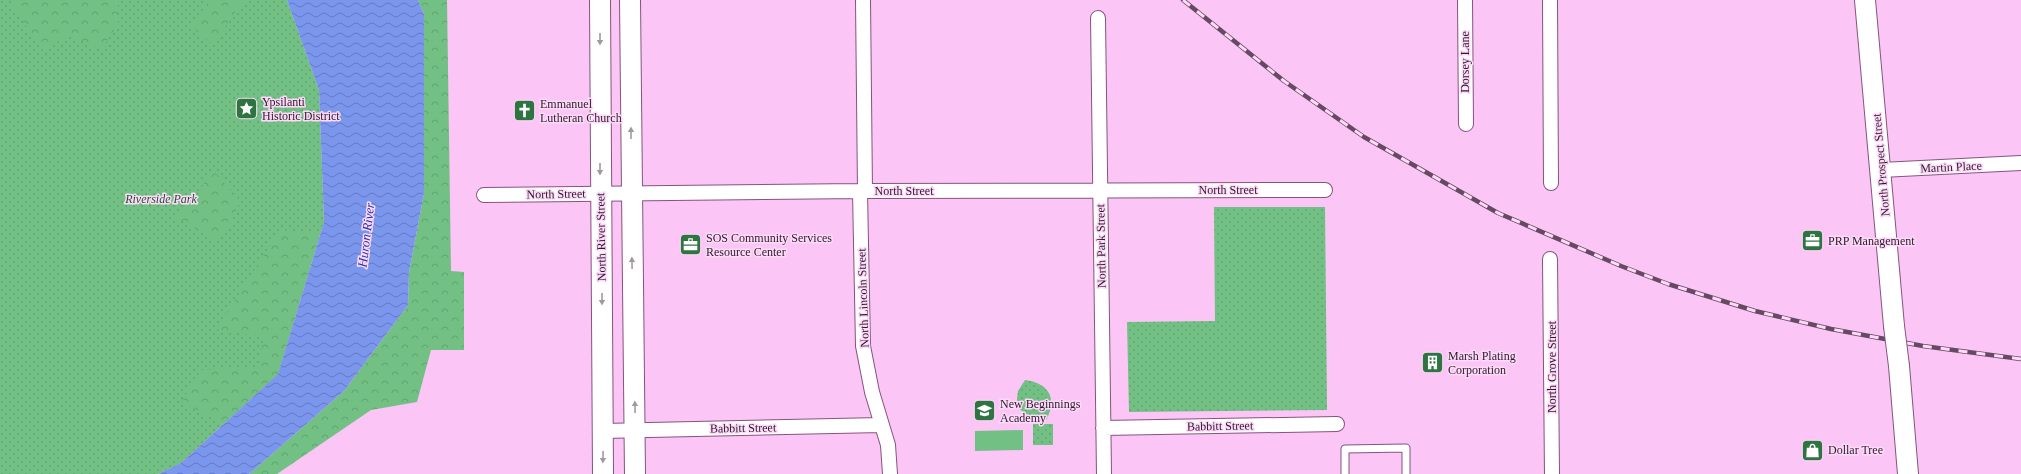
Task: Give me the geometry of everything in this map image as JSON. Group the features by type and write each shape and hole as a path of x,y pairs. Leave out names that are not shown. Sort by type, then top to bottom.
{"street":[{"name":"North River Street","path":"600,0 600,194 603,474"},
{"path":"630,0 635,474"},
{"name":"North Lincoln Street","path":"863,0 863,346 872,392 888,445 890,474"},
{"name":"Dorsey Lane","path":"1465,0 1466,124"},
{"path":"1550,0 1551,183"},
{"name":"North Prospect Street","path":"1865,0 1882,170 1894,326 1899,366 1908,474"},
{"name":"North Park Street","path":"1098,18 1104,474"},
{"name":"Martin Place","path":"1882,170 2021,163"},
{"name":"North Street","path":"484,195 862,191 1325,190"},
{"name":"North Grove Street","path":"1550,259 1552,474"},
{"name":"Babbitt Street","path":"1103,428 1337,424"},
{"name":"Babbitt Street","path":"603,431 882,426"}],"lane":[{"path":"1345,474 1345,449 1406,448 1406,474"}],"green space":[{"name":"Riverside Park","path":"0,0 287,0 319,90 324,222 278,374 181,463 158,474 0,474"},
{"path":"14,0 118,0 118,24 101,50 69,36 42,50 11,3"},
{"path":"209,0 246,0 236,11 213,45 192,27"},
{"path":"418,0 447,0 451,271 464,272 464,350 431,350 417,402 371,410 277,474 249,474 344,391 408,305 409,272 424,193 424,14"},
{"path":"214,171 240,201 232,222 216,241 176,218"},
{"path":"1214,207 1325,207 1327,410 1129,412 1127,322 1215,321"},
{"path":"280,230 320,233 278,374 223,424 182,402 199,370 258,367 264,337 216,329"},
{"path":"1025,380 1040,385 1049,393 1051,405 1050,412 1046,420 1037,421 1016,407 1018,391"},
{"path":"1033,424 1053,424 1053,445 1033,445"},
{"path":"1023,430 1023,450 975,451 975,431"}],"water":[{"name":"Huron River","path":"287,0 418,0 424,14 424,193 409,272 408,305 344,391 249,474 158,474 181,463 278,374 324,222 319,90"}],"railway":[{"path":"1183,0 1284,81 1364,137 1498,213 1621,266 1668,284 1755,311 1831,329 1923,346 2021,359"}],"place":[{"name":"Ypsilanti Historic District","path":"247,109"},
{"name":"Emmanuel Lutheran Church","path":"525,111"},
{"name":"PRP Management","path":"1813,241"},
{"name":"SOS Community Services Resource Center","path":"691,245"},
{"name":"Marsh Plating Corporation","path":"1432,363"},
{"name":"New Beginnings Academy","path":"985,411"},
{"name":"Dollar Tree","path":"1813,450"}]}
